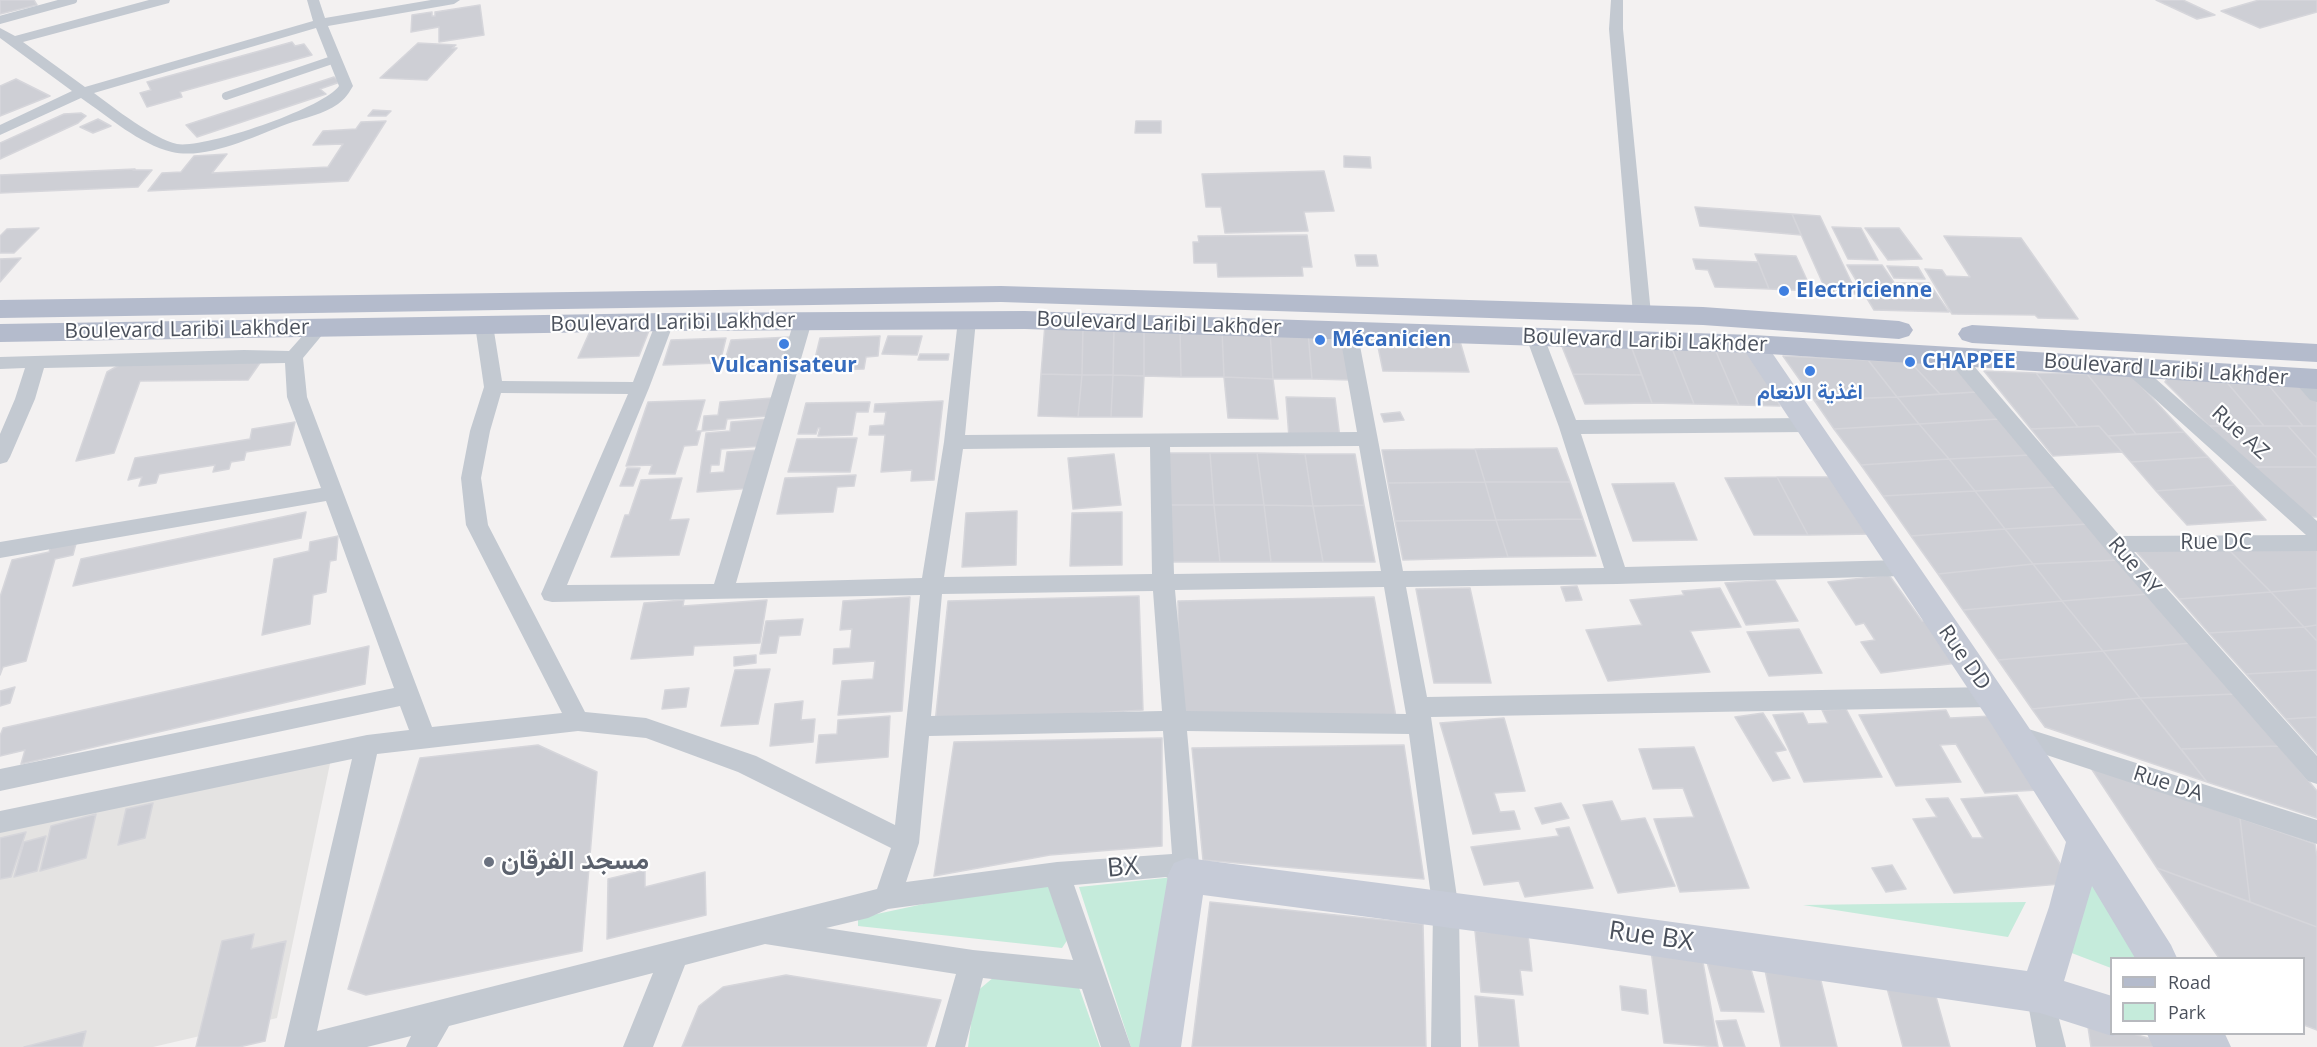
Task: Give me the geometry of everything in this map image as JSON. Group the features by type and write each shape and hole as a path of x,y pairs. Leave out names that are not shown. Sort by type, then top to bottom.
{"main road":[{"name":"Boulevard Laribi Lakhder","path":"0,309 1001,294 1642,314 1746,332 1954,355 2311,384"},
{"name":"Boulevard Laribi Lakhder","path":"0,333 665,322 967,320 1535,337 1746,332 2317,353"}],"street":[{"path":"13,41 164,0"},
{"path":"0,32 80,93 164,146 183,149 202,147 256,132 321,107 341,95 346,86 313,0"},
{"path":"0,131 80,93 320,23 454,0"},
{"path":"1617,0 1616,29 1642,314"},
{"path":"887,897 906,843 932,586 954,442 967,320"},
{"path":"722,592 803,321"},
{"path":"665,322 640,388 552,594 1617,576 1902,568"},
{"path":"484,325 493,387 480,431 471,478 477,525 578,721"},
{"path":"319,328 294,357 297,398 424,738"},
{"path":"1348,330 1418,715 1446,911 1446,1047"},
{"name":"Rue DD","path":"1746,332 1902,568 2019,736 2156,957"},
{"path":"1535,337 1569,427 1617,576"},
{"name":"Rue AY","path":"1954,355 2114,544 2317,773"},
{"path":"0,363 244,356 294,357"},
{"path":"0,457 25,399 36,363"},
{"name":"Rue AZ","path":"2132,368 2317,533"},
{"path":"493,387 640,388"},
{"path":"1569,427 1806,425"},
{"path":"954,442 1368,439"},
{"path":"1160,440 1163,582 1187,875 1160,1047"},
{"path":"0,550 332,493"},
{"name":"Rue DC","path":"2114,544 2317,543"},
{"path":"0,780 407,695"},
{"path":"917,726 1418,715 1990,697"},
{"path":"0,822 367,745 578,721 646,728 747,764 906,843"},
{"name":"Rue DA","path":"2019,736 2317,832"},
{"path":"299,1047 367,745"},
{"path":"2050,1047 2040,993 2068,907 2085,840"},
{"name":"BX","path":"311,1047 868,905 887,897 1057,874 1169,865 1187,875"},
{"path":"1057,874 1116,1047"},
{"name":"Rue BX","path":"1187,875 1572,926 2040,993 2110,1015"},
{"path":"757,932 973,963 1091,976"},
{"path":"638,1047 675,954"},
{"path":"950,1047 973,963"},
{"path":"421,1047 440,1014"},
{"path":"2171,1035 2211,1047"}],"lane":[{"path":"0,20 73,0"},
{"path":"226,96 335,59"}],"shaded area":[{"path":"332,754 277,1018 153,1047 0,1047 0,822"}],"green space":[{"path":"2095,863 2164,957 2110,957 2110,968 2069,952"},
{"path":"1050,877 1068,939 1062,948 858,926 858,918"},
{"path":"1174,877 1150,1047 1131,1047 1079,887"},
{"path":"2026,902 2008,937 1803,905"},
{"path":"994,977 1077,982 1100,1047 968,1047 975,993"}],"building":[{"path":"0,0 34,0 37,5 0,14"},
{"path":"2156,0 2183,0 2215,15 2197,19"},
{"path":"2259,0 2317,0 2317,12 2260,28 2221,11"},
{"path":"480,5 484,35 439,42 439,27 411,32 412,15 432,12 432,16 435,16 435,12"},
{"path":"292,42 295,46 304,44 312,55 180,92 182,97 147,107 140,93 151,90 147,82"},
{"path":"418,43 456,45 452,48 457,48 427,80 380,78"},
{"path":"334,77 340,82 320,89 326,94 197,137 186,125"},
{"path":"16,79 50,96 0,116 0,86"},
{"path":"373,110 391,111 386,116 368,116"},
{"path":"81,113 86,116 78,123 0,159 0,143 64,114"},
{"path":"98,119 111,126 93,133 80,127"},
{"path":"386,121 348,181 148,191 162,173 181,172 194,156 227,154 212,173 328,167 343,144 313,145 323,131 356,129 361,122"},
{"path":"1136,121 1161,121 1161,133 1135,133"},
{"path":"1344,156 1370,157 1371,168 1344,167"},
{"path":"135,169 133,170 152,170 138,187 0,193 0,175"},
{"path":"1324,171 1334,211 1304,212 1308,231 1225,233 1221,207 1206,207 1202,174"},
{"path":"1695,207 1792,214 1801,235 1700,226"},
{"path":"1792,214 1820,216 1857,294 1827,293"},
{"path":"1832,227 1861,228 1878,260 1848,259"},
{"path":"39,228 14,253 0,253 0,236 7,229"},
{"path":"1865,228 1899,228 1922,259 1888,260"},
{"path":"1307,235 1312,267 1302,267 1303,276 1218,277 1217,263 1194,263 1193,242 1199,242 1198,236"},
{"path":"1944,236 2021,238 2078,319 2038,318 2035,315 1952,314 1925,269 1942,270 1946,276 1970,277"},
{"path":"1755,254 1796,256 1812,291 1769,289"},
{"path":"1355,255 1376,255 1378,266 1357,266"},
{"path":"21,258 0,282 0,259"},
{"path":"1693,259 1758,262 1769,289 1715,287 1708,270 1696,269"},
{"path":"1847,265 1882,265 1897,287 1899,287 1896,283 1929,283 1949,312 1874,310"},
{"path":"1887,266 1918,267 1925,279 1894,278"},
{"path":"1045,324 1083,326 1082,375 1041,374"},
{"path":"1083,326 1114,327 1113,375 1082,375"},
{"path":"1114,327 1144,327 1144,376 1113,375"},
{"path":"1144,327 1180,328 1181,377 1144,376"},
{"path":"650,328 639,356 578,358 591,329"},
{"path":"1180,328 1222,330 1224,377 1181,377"},
{"path":"1222,330 1270,331 1273,379 1224,377"},
{"path":"1270,331 1308,332 1312,379 1273,379"},
{"path":"1308,332 1344,334 1351,380 1312,379"},
{"path":"880,336 878,356 866,357 864,369 812,371 820,338"},
{"path":"888,336 922,336 917,355 882,354"},
{"path":"790,337 783,369 738,370 742,359 725,360 731,340"},
{"path":"1376,337 1459,338 1469,372 1383,371"},
{"path":"726,338 720,363 663,365 671,340"},
{"path":"1561,344 1631,346 1642,375 1573,374"},
{"path":"1631,346 1671,346 1694,404 1652,403"},
{"path":"1671,346 1714,347 1739,405 1694,404"},
{"path":"1714,347 1751,348 1780,406 1739,405"},
{"path":"920,354 949,354 948,360 918,360"},
{"path":"1783,356 1868,360 1897,397 1814,400"},
{"path":"128,360 262,360 248,380 140,381 114,453 76,461 107,372"},
{"path":"1868,360 1910,362 1940,394 1897,397"},
{"path":"1910,362 1952,364 1977,392 1940,394"},
{"path":"1984,371 2036,373 2078,427 2031,429"},
{"path":"2036,373 2087,374 2136,434 2108,436 2099,426 2078,427"},
{"path":"1041,374 1082,375 1078,417 1038,416"},
{"path":"1573,374 1642,375 1652,403 1585,404"},
{"path":"2087,374 2131,375 2184,432 2136,434"},
{"path":"2170,374 2224,379 2264,426 2209,426 2165,382"},
{"path":"1082,375 1113,375 1111,417 1078,417"},
{"path":"1113,375 1144,376 1142,417 1111,417"},
{"path":"1224,377 1273,379 1278,419 1228,418"},
{"path":"2224,379 2265,381 2303,426 2264,426"},
{"path":"2265,381 2307,383 2317,394 2317,426 2303,426"},
{"path":"1977,392 1999,419 1919,424 1897,397"},
{"path":"1286,397 1335,398 1340,438 1289,438"},
{"path":"1897,397 1919,424 1834,429 1814,400"},
{"path":"772,398 769,416 727,419 725,429 702,431 704,416 718,415 720,402"},
{"path":"705,400 696,431 701,431 697,445 684,446 675,474 649,474 652,465 626,466 648,402"},
{"path":"943,401 934,480 911,481 912,470 881,472 885,435 869,435 870,426 884,425 886,412 874,412 875,404"},
{"path":"870,402 868,412 856,412 852,435 818,436 820,428 816,434 798,434 806,403"},
{"path":"1400,412 1404,420 1384,422 1381,414"},
{"path":"768,419 764,446 721,449 719,465 711,465 710,473 724,472 727,452 760,450 754,488 697,492 706,433 730,431 731,422"},
{"path":"1999,419 2030,455 1949,459 1919,424"},
{"path":"295,422 290,445 246,452 244,460 231,462 229,469 213,472 215,465 159,474 156,483 139,486 142,477 128,480 135,458 250,439 252,429"},
{"path":"1919,424 1949,459 1861,465 1834,429"},
{"path":"2099,426 2122,452 2053,456 2031,429"},
{"path":"2209,426 2288,426 2317,458 2317,467 2251,467"},
{"path":"2288,426 2317,426 2317,458"},
{"path":"2184,432 2208,457 2131,462 2108,436"},
{"path":"857,438 850,472 788,472 797,439"},
{"path":"1557,448 1570,482 1485,482 1475,449"},
{"path":"1475,449 1485,482 1388,483 1382,450"},
{"path":"1163,453 1210,453 1214,505 1165,505"},
{"path":"1210,453 1257,453 1264,505 1214,505"},
{"path":"1257,453 1305,454 1313,506 1264,505"},
{"path":"1114,454 1121,505 1073,509 1068,458"},
{"path":"1305,454 1355,454 1364,505 1313,506"},
{"path":"2030,455 2057,487 1975,491 1949,459"},
{"path":"2208,457 2234,485 2156,491 2131,462"},
{"path":"1949,459 1975,491 1883,496 1861,465"},
{"path":"2251,467 2317,467 2317,517 2301,517"},
{"path":"627,468 640,468 633,486 620,486"},
{"path":"856,475 854,486 837,487 833,512 777,514 785,478"},
{"path":"1777,477 1808,535 1754,535 1725,478"},
{"path":"1777,477 1837,477 1873,534 1808,535"},
{"path":"682,478 670,520 689,519 679,555 611,557 625,515 629,515 641,480"},
{"path":"1485,482 1570,482 1583,519 1496,520"},
{"path":"1485,482 1496,520 1395,521 1388,483"},
{"path":"1674,483 1697,540 1633,541 1612,484"},
{"path":"2234,485 2266,520 2187,525 2156,491"},
{"path":"2057,487 2089,524 2005,529 1975,491"},
{"path":"1975,491 2005,529 1911,536 1883,496"},
{"path":"1165,505 1214,505 1220,562 1167,562"},
{"path":"1214,505 1264,505 1271,562 1220,562"},
{"path":"1264,505 1313,506 1323,562 1271,562"},
{"path":"1364,505 1375,562 1323,562 1313,506"},
{"path":"1017,511 1016,565 962,567 966,513"},
{"path":"306,512 301,538 73,586 81,559"},
{"path":"1122,512 1122,565 1070,566 1072,513"},
{"path":"1583,519 1596,556 1508,557 1496,520"},
{"path":"1496,520 1508,557 1403,560 1395,521"},
{"path":"2089,524 2119,560 2033,564 2005,529"},
{"path":"2005,529 2033,564 1938,574 1911,536"},
{"path":"78,536 73,555 55,559 26,661 3,667 0,675 0,597 12,560 49,552 52,542"},
{"path":"338,536 336,560 330,561 326,592 313,595 310,624 262,635 274,559 309,551 310,542"},
{"path":"2226,547 2271,592 2179,599 2134,549"},
{"path":"2226,547 2317,548 2317,588 2271,592"},
{"path":"2119,560 2149,594 2062,601 2033,564"},
{"path":"2033,564 2062,601 1963,610 1938,574"},
{"path":"1889,575 1922,621 1927,621 1957,663 1881,673 1861,642 1875,640 1864,623 1856,625 1828,582"},
{"path":"1775,580 1798,621 1746,625 1725,583"},
{"path":"1577,586 1582,600 1566,601 1561,587"},
{"path":"1470,588 1491,683 1434,683 1416,589"},
{"path":"1720,588 1741,627 1690,631 1710,672 1608,681 1586,630 1642,625 1630,600 1684,595 1682,591"},
{"path":"2317,588 2317,625 2304,627 2271,592"},
{"path":"2271,592 2304,627 2209,633 2179,599"},
{"path":"2149,594 2191,643 2103,651 2062,601"},
{"path":"1139,596 1143,710 935,723 948,601"},
{"path":"910,597 902,711 838,715 842,681 873,679 875,661 833,664 834,649 850,648 852,629 840,630 843,601"},
{"path":"1374,597 1396,717 1180,722 1178,601"},
{"path":"684,600 683,606 767,600 760,643 694,646 693,655 631,659 644,603"},
{"path":"2062,601 2103,651 1998,660 1963,610"},
{"path":"803,619 800,635 779,636 776,653 760,654 766,621"},
{"path":"2317,625 2317,641 2304,627"},
{"path":"2304,627 2317,641 2317,670 2246,674 2209,633"},
{"path":"1799,629 1822,673 1769,676 1747,632"},
{"path":"2191,643 2235,694 2140,698 2103,651"},
{"path":"369,646 365,684 21,764 25,750 0,756 0,736 3,728"},
{"path":"2103,651 2140,698 2032,709 1998,660"},
{"path":"756,655 756,663 734,666 734,657"},
{"path":"770,669 758,724 721,726 735,670"},
{"path":"2317,670 2317,717 2286,719 2246,674"},
{"path":"15,687 10,703 0,706 0,691"},
{"path":"689,688 686,707 662,709 665,690"},
{"path":"2235,694 2279,746 2181,749 2140,698"},
{"path":"2140,698 2207,782 2045,727 2032,709"},
{"path":"803,701 801,720 815,719 813,742 770,746 775,704"},
{"path":"1846,709 1882,777 1804,782 1773,715 1803,713 1808,724 1828,723 1822,710"},
{"path":"1946,710 1950,718 1993,716 2038,790 1985,793 1956,744 1940,745 1961,782 1896,786 1859,715"},
{"path":"1763,713 1786,750 1775,752 1790,778 1773,781 1735,717"},
{"path":"890,716 888,757 816,763 819,735 837,734 838,720"},
{"path":"2317,717 2317,754 2286,719"},
{"path":"1504,718 1525,791 1494,793 1500,812 1514,811 1520,829 1473,834 1440,723"},
{"path":"1162,738 1162,846 1050,855 934,876 954,742"},
{"name":"مسجد الفرقان","path":"538,745 597,772 582,951 366,995 348,989 420,758"},
{"path":"1404,745 1424,879 1203,860 1192,748"},
{"path":"2279,746 2317,791 2317,818 2207,782 2181,749"},
{"path":"1694,747 1749,888 1680,892 1654,819 1694,817 1683,788 1653,789 1639,749"},
{"path":"2089,765 2240,818 2250,902 2157,868"},
{"path":"2017,795 2072,883 1954,893 1913,819 1937,817 1926,799 1948,798 1972,838 1983,838 1961,799"},
{"path":"1612,801 1621,821 1645,818 1675,886 1618,893 1583,805"},
{"path":"153,803 145,838 118,845 126,809"},
{"path":"1561,803 1569,818 1542,824 1535,808"},
{"path":"96,814 86,858 40,871 51,826"},
{"path":"2240,818 2315,844 2317,927 2250,902"},
{"path":"1569,827 1593,888 1525,897 1519,881 1484,885 1471,847 1559,836 1556,829"},
{"path":"26,832 11,877 0,879 0,838"},
{"path":"46,836 37,871 14,877 24,842"},
{"path":"1892,865 1906,889 1886,892 1872,868"},
{"path":"2157,868 2317,927 2317,1030 2305,1025 2305,957 2218,957"},
{"path":"645,870 645,887 705,872 706,915 607,939 608,879"},
{"path":"1210,902 1423,924 1426,1047 1192,1047"},
{"path":"1475,931 1528,935 1532,971 1520,970 1523,995 1481,992"},
{"path":"254,934 251,949 286,941 265,1041 239,1047 196,1047 222,941"},
{"path":"1651,951 1702,957 1718,1047 1664,1043"},
{"path":"1707,962 1749,963 1764,1012 1721,1011"},
{"path":"1765,970 1820,977 1837,1047 1781,1047"},
{"path":"786,975 941,1000 926,1047 682,1047 699,1006 723,987"},
{"path":"1620,986 1646,990 1648,1014 1622,1010"},
{"path":"1887,988 1935,993 1950,1047 1903,1047"},
{"path":"1475,996 1514,1000 1519,1047 1479,1047"},
{"path":"1736,1020 1745,1047 1724,1047 1716,1021"},
{"path":"2087,1020 2110,1035 2138,1035 2159,1041 2160,1047 2091,1047"},
{"path":"86,1031 82,1047 24,1047"}],"place":[{"name":"Electricienne","path":"1784,291"},
{"name":"Mécanicien","path":"1320,340"},
{"name":"Vulcanisateur","path":"784,344"},
{"name":"CHAPPEE","path":"1910,362"},
{"name":"اغذية الانعام","path":"1810,371"},
{"name":"مسجد الفرقان","path":"489,862"}]}
